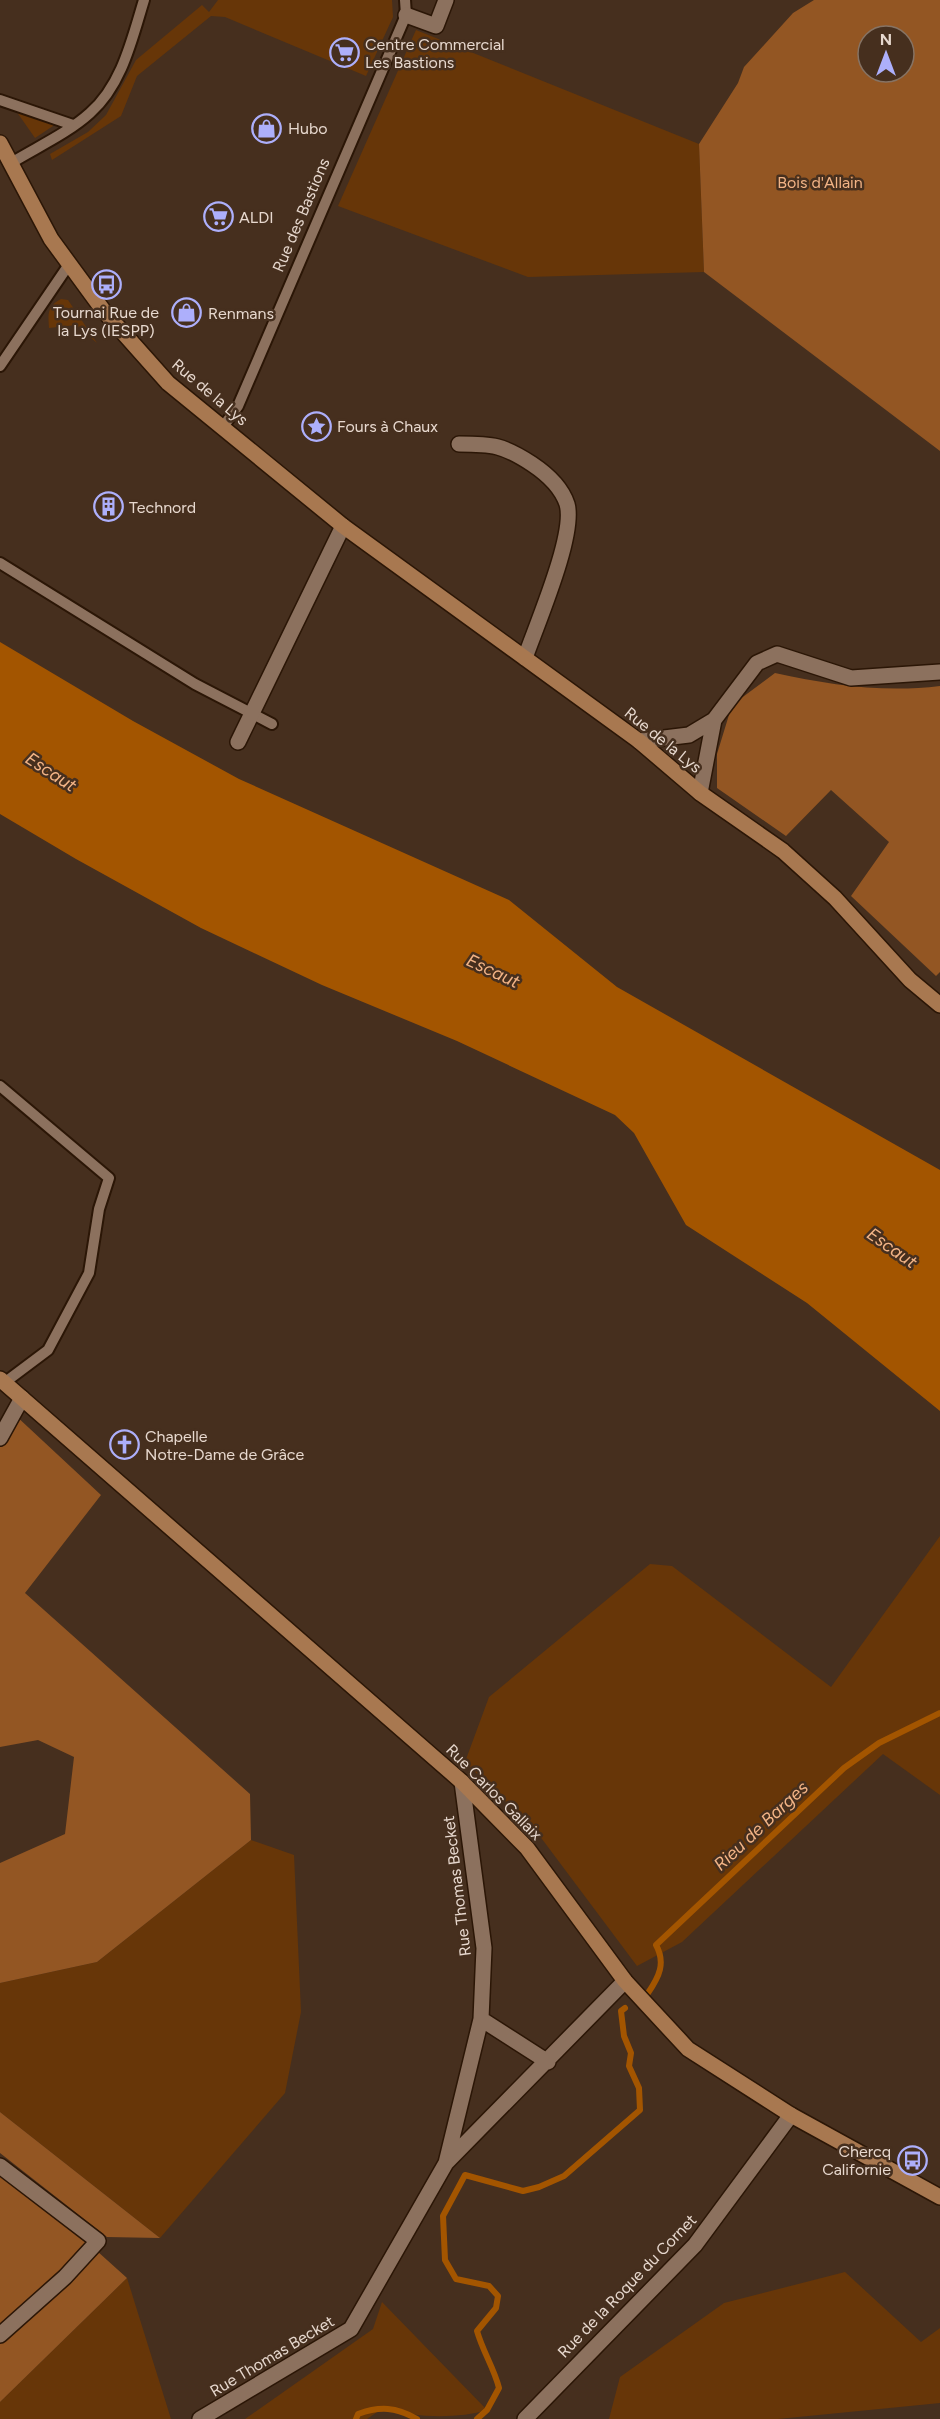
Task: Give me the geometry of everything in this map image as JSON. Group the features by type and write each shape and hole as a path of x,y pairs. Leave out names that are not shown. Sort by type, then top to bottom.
{"main road":[{"name":"Rue de la Lys","path":"0,143 51,239 102,310 168,383 344,526 639,741 700,793 783,851 835,898 910,980 940,1005"},
{"name":"Rue Carlos Gallaix","path":"2,1381 462,1782 527,1848 625,1981 688,2049 791,2115 940,2197"}],"street":[{"name":"Rue des Bastions","path":"406,7 436,26 446,0"},
{"path":"459,444 494,444 520,456 551,476 567,504 568,521 561,554 525,658"},
{"path":"238,742 344,526"},
{"path":"639,741 689,735 714,720 757,663 777,654 850,678 940,672"},
{"path":"700,793 714,720"},
{"path":"0,1438 22,1398"},
{"name":"Rue Thomas Becket","path":"446,2163 481,2019 484,1948 462,1782"},
{"name":"Rue Thomas Becket","path":"200,2419 351,2329 446,2163 548,2062 625,1981"},
{"path":"481,2019 548,2062"},
{"name":"Rue de la Roque du Cornet","path":"525,2419 695,2245 791,2115"},
{"path":"0,2166 98,2241 65,2277 0,2335"}],"lane":[{"path":"11,163 91,113 109,91 128,53 144,0"},
{"name":"Rue des Bastions","path":"223,427 238,406 406,7"},
{"path":"0,100 73,125"},
{"path":"0,366 70,263"},
{"path":"0,563 195,684 272,724"},
{"path":"0,1086 109,1178 99,1209 89,1274 48,1350 2,1381"}],"shaded area":[{"name":"Centre Commercial Les Bastions","path":"218,0 392,0 393,17 366,76 225,17 211,16 137,76 121,116 52,160 50,154 88,132 106,115 136,60 202,5 209,12"},
{"path":"416,30 699,144 704,272 528,277 338,206"},
{"path":"14,108 53,121 53,126 35,138"},
{"path":"61,299 68,300 97,343 76,325 49,328 49,311"},
{"path":"940,1536 940,1795 883,1754 682,1942 637,1966 539,1835 465,1762 489,1697 650,1564 672,1566 831,1687"},
{"path":"251,1840 294,1855 301,2012 285,2093 160,2238 0,2112 0,1983 97,1962"},
{"path":"845,2272 921,2342 940,2328 940,2403 778,2419 609,2419 620,2377 724,2303"},
{"path":"127,2278 171,2419 0,2419 0,2402"},
{"path":"382,2302 487,2410 463,2415 436,2416 408,2414 383,2408 367,2419 245,2419 373,2329"}],"green space":[{"name":"Bois d'Allain","path":"814,0 940,0 940,451 704,272 699,144 738,83 744,67 793,13"},
{"path":"775,673 857,687 898,689 940,686 940,972 936,976 851,896 889,842 831,790 786,836 717,788 717,754 732,705"},
{"path":"14,1414 101,1495 25,1593 250,1794 251,1840 97,1962 0,1983 0,1863 65,1834 74,1757 38,1740 0,1747 0,1438"},
{"path":"0,2112 160,2238 107,2237 0,2153"},
{"path":"0,2176 87,2242 127,2278 0,2402"}],"water":[{"name":"Escaut","path":"0,642 133,721 239,779 509,900 617,987 940,1170 940,1411 807,1303 686,1225 634,1133 615,1115 457,1041 322,985 201,928 0,814"}],"waterway":[{"name":"Rieu de Barges","path":"648,1993 660,1970 661,1958 656,1945 844,1768 879,1743 940,1713"},
{"name":"Rieu de Barges","path":"477,2419 487,2410 499,2388 477,2331 496,2308 498,2296 489,2286 456,2279 445,2260 443,2216 465,2175 523,2191 539,2187 564,2176 640,2110 639,2088 629,2066 631,2053 624,2036 621,2011 625,2008"},
{"name":"Rieu de Barges","path":"356,2419 358,2414 381,2409 395,2410 417,2419"}],"place":[{"name":"Centre Commercial Les Bastions","path":"344,53"},
{"name":"Hubo","path":"267,128"},
{"name":"ALDI","path":"218,217"},
{"name":"Tournai Rue de la Lys (IESPP)","path":"106,284"},
{"name":"Renmans","path":"187,313"},
{"name":"Fours à Chaux","path":"316,426"},
{"name":"Technord","path":"108,507"},
{"name":"Chapelle Notre-Dame de Grâce","path":"124,1445"},
{"name":"Chercq Californie","path":"912,2160"}]}
